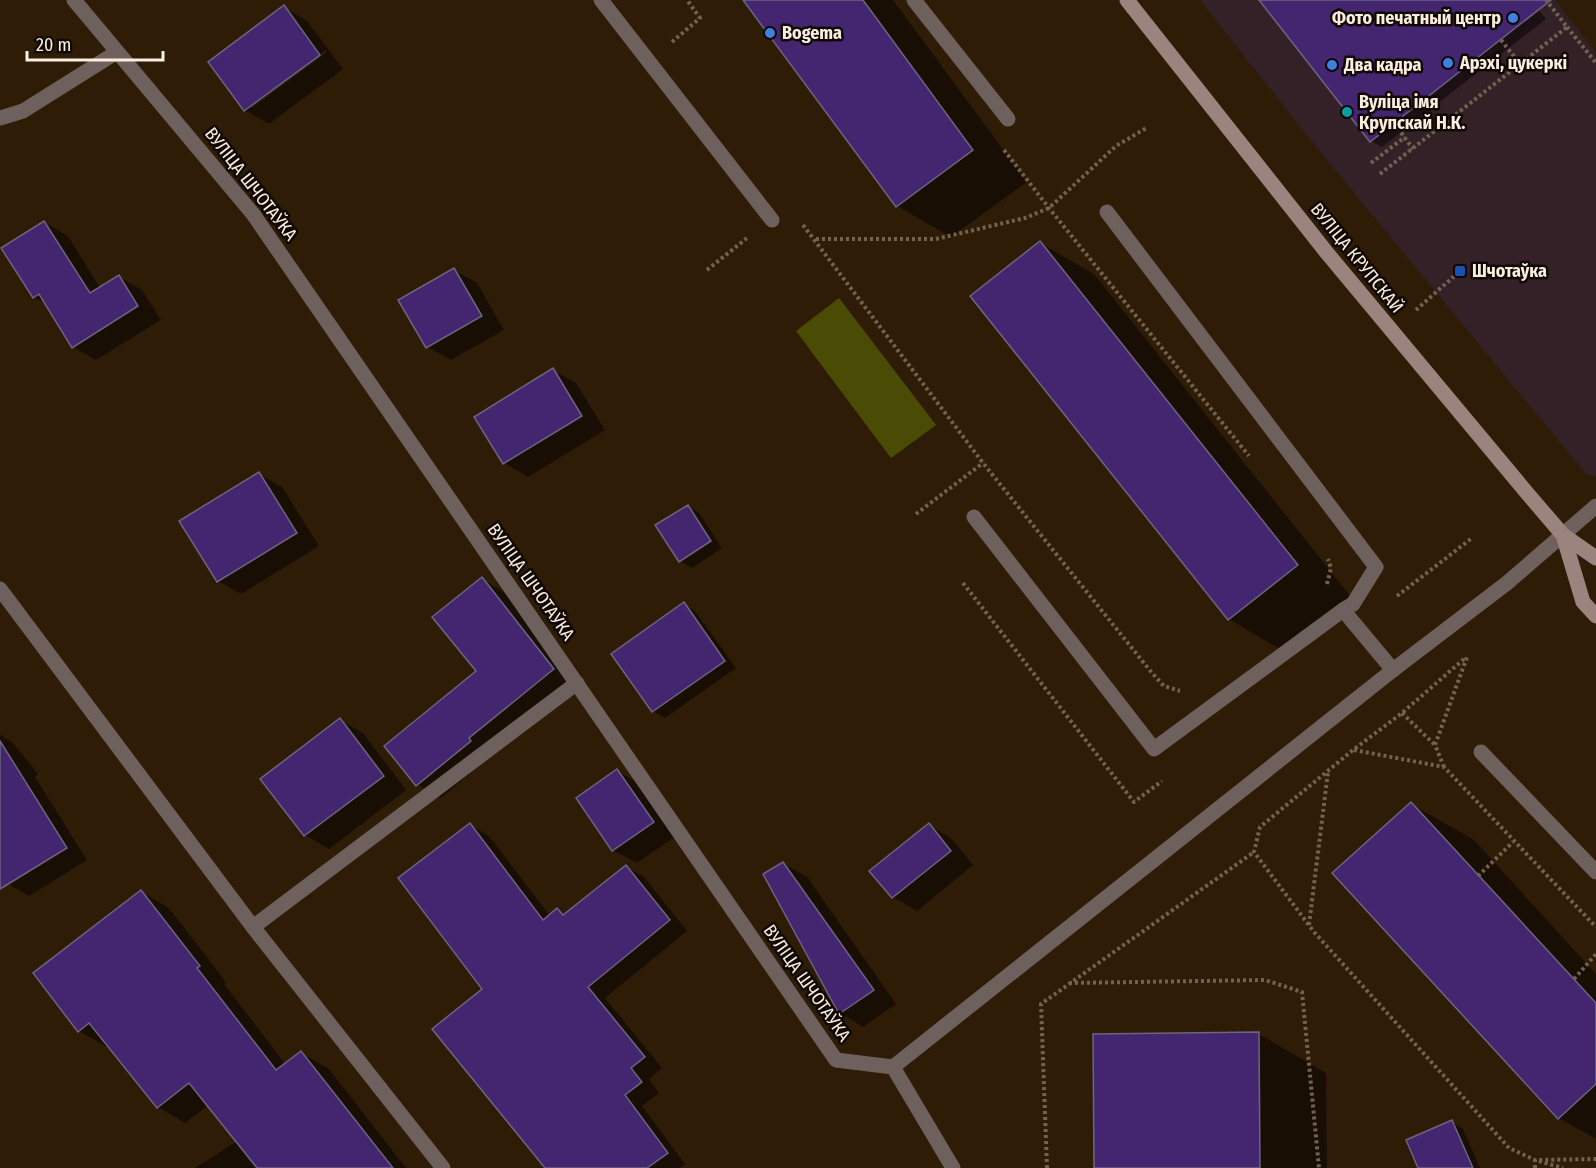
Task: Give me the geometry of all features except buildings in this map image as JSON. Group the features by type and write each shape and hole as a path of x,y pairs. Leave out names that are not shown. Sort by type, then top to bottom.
{"street":[{"name":"ВУЛІЦА ШЧОТАЎКА","path":"74,0 253,214 836,1060 893,1067"},
{"path":"601,0 772,220"},
{"path":"914,0 1008,119"},
{"name":"ВУЛІЦА КРУПСКАЙ","path":"1127,0 1391,332 1563,535 1596,558"},
{"path":"0,118 23,111 117,52"},
{"path":"974,517 1154,749 1353,604 1376,567 1107,212"},
{"path":"953,1168 893,1067 1393,670 1508,583 1596,506"},
{"name":"ВУЛІЦА КРУПСКАЙ","path":"1563,535 1583,602 1596,616"},
{"path":"0,589 253,927 443,1168"},
{"path":"1343,610 1393,670"},
{"path":"253,927 577,683"},
{"path":"1481,752 1596,872"}],"path":[{"path":"664,49 700,18 687,0"},
{"path":"1546,0 1596,63"},
{"path":"1380,174 1567,27"},
{"path":"1501,40 1520,64"},
{"path":"1394,123 1413,149"},
{"path":"815,240 936,239 1025,218 1048,208 1116,146 1148,127"},
{"path":"1371,163 1405,137"},
{"path":"1048,208 1251,459"},
{"path":"802,224 983,463 1152,673 1164,686 1185,692"},
{"path":"1391,332 1460,271"},
{"path":"916,514 983,463"},
{"path":"1326,552 1331,568 1326,587"},
{"path":"1047,1168 1041,1004 1254,852 1260,827 1353,750 1402,713 1468,656 1435,745"},
{"path":"1402,713 1435,745 1444,767 1596,927"},
{"path":"1353,750 1444,767"},
{"path":"1309,925 1328,771"},
{"path":"1478,876 1513,842"},
{"path":"1254,852 1309,925 1509,1148 1535,1160 1563,1168"},
{"path":"1574,979 1596,954"},
{"path":"1069,983 1265,980 1302,992 1319,1168"},
{"path":"1535,1160 1596,1159"},
{"path":"1534,1168 1535,1160"}],"shaded area":[{"path":"1200,0 1555,0 1596,53 1596,476 1587,475 1309,138"},
{"path":"839,298 936,425 891,458 796,331"}],"place":[{"name":"Фото печатный центр","path":"1513,18"},
{"name":"Bogema","path":"770,33"},
{"name":"Арэхі, цукеркі","path":"1448,63"},
{"name":"Два кадра","path":"1332,65"},
{"name":"Вуліца імя Крупскай Н.К.","path":"1347,112"},
{"name":"Шчотаўка","path":"1460,271"}]}
